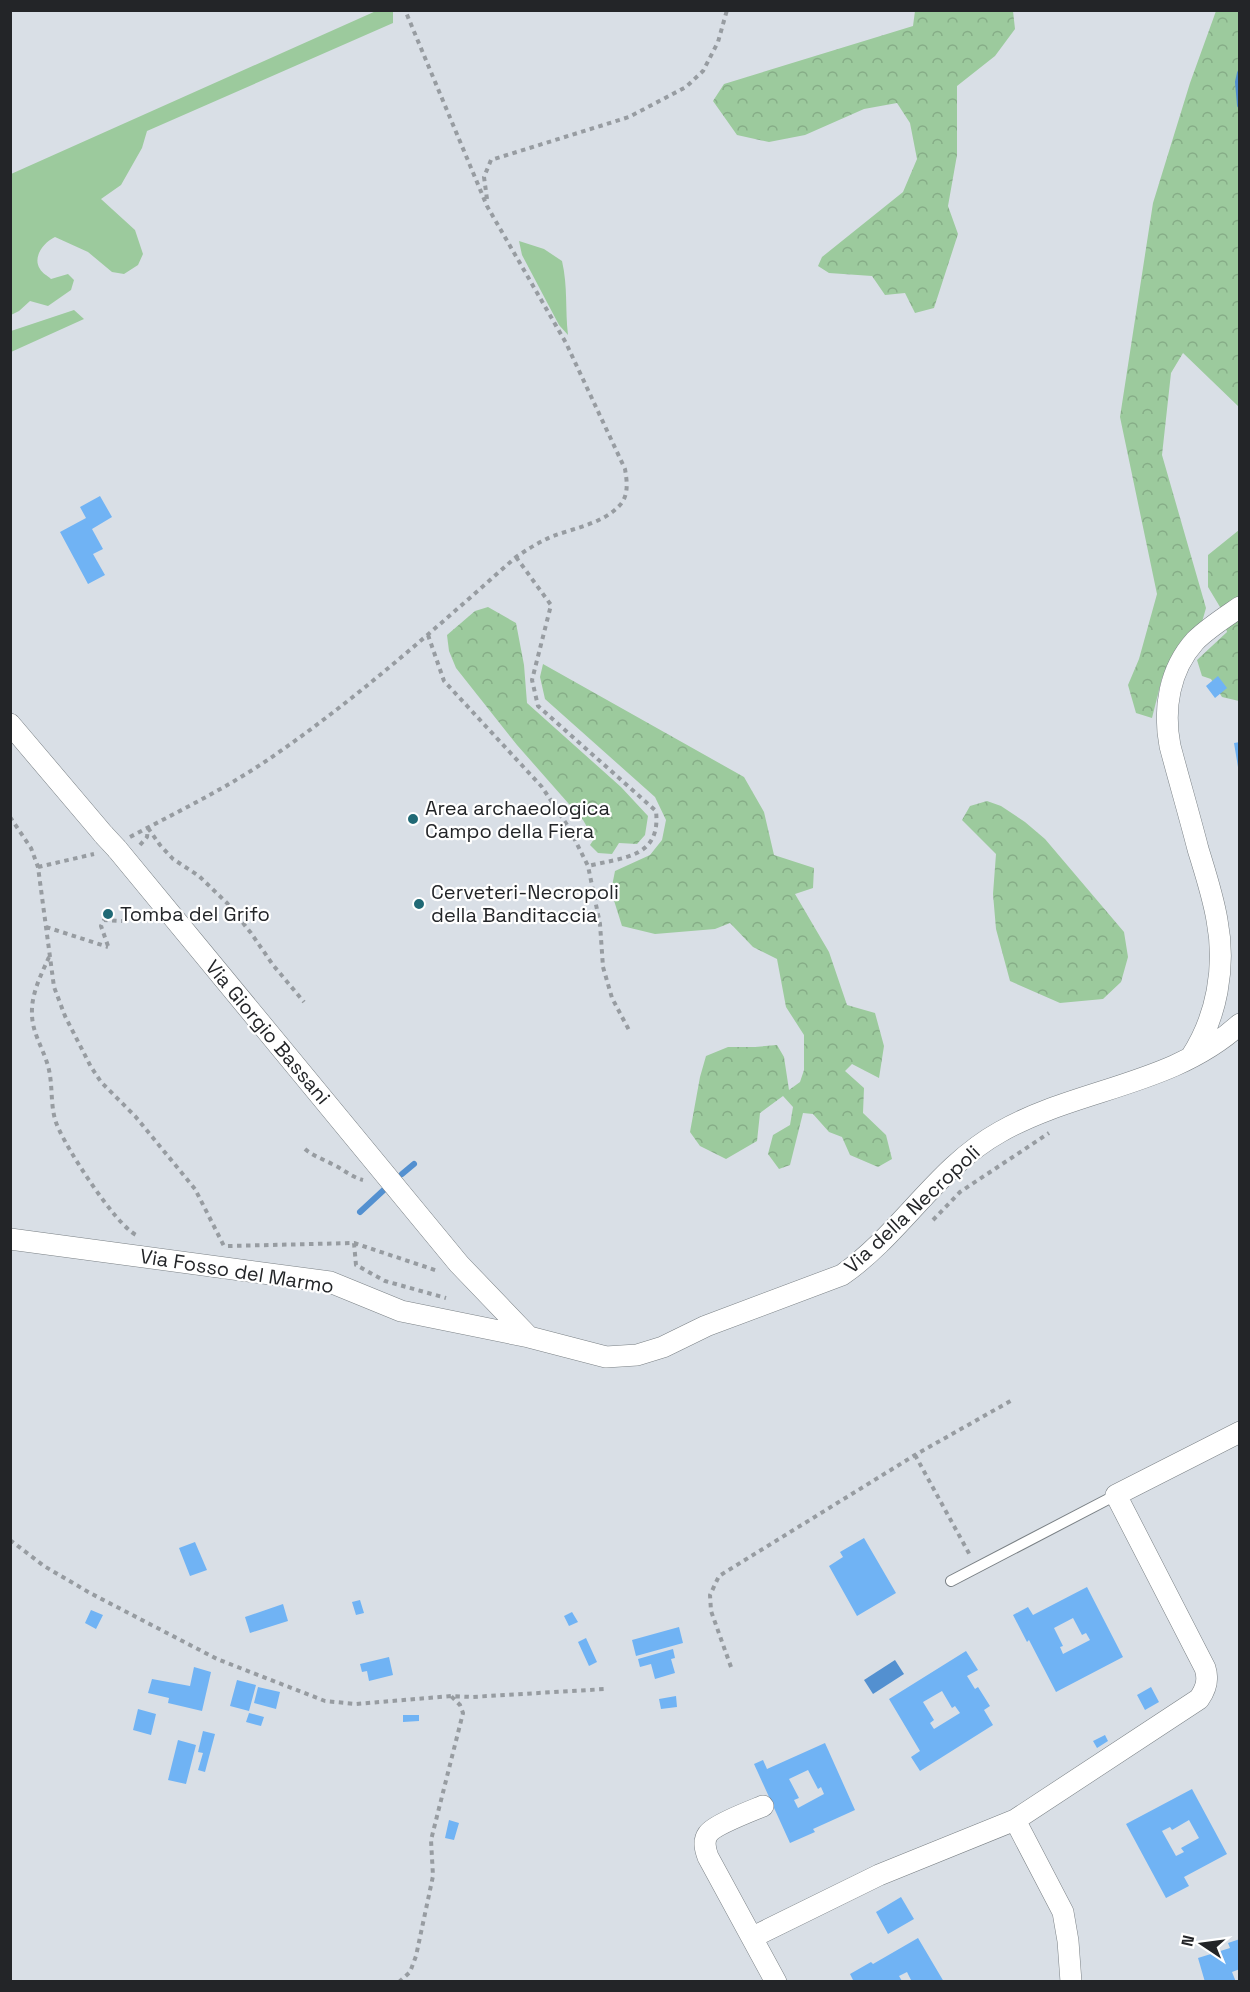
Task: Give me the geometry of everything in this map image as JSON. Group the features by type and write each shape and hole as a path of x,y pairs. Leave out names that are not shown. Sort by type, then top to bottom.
{"street":[{"path":"1189,1060 1199,1045 1216,1001 1220,936 1214,905 1170,746 1167,706 1173,679 1191,647 1210,628 1239,607"},
{"name":"Via Giorgio Bassani","path":"10,724 113,843 468,1275 502,1306 529,1336"},
{"name":"Via della Necropoli","path":"529,1336 606,1357 637,1355 663,1347 706,1326 842,1275 862,1261 953,1166 974,1148 1002,1131 1042,1112 1189,1060 1212,1047 1239,1024"},
{"name":"Via Fosso del Marmo","path":"10,1239 330,1282 401,1311 529,1336"},
{"path":"753,1937 869,1880 1015,1820 1195,1702 1206,1688 1205,1668 1116,1495 1239,1432"},
{"path":"763,1806 709,1832 705,1841 708,1857 776,1982"},
{"path":"1015,1820 1063,1912 1071,1982"}],"lane":[{"path":"951,1581 1116,1495"}],"path":[{"path":"38,867 113,843 148,828 212,794 269,759 326,717 428,635 516,557 551,537 595,522 620,504 627,484 625,469 566,343 487,206 405,10"},
{"path":"487,206 484,177 491,160 629,117 686,87 703,71 718,42 727,10"},
{"path":"516,557 551,605 532,680 538,706 656,810 658,827 648,845 640,853 588,866"},
{"path":"428,635 444,681 542,787 568,828 588,866 600,924 603,967 612,998 630,1032"},
{"path":"10,817 31,848 38,867 54,987 65,1016 101,1082 135,1116 195,1189 224,1246"},
{"path":"148,828 173,859 199,876 227,903 304,1002"},
{"path":"46,927 108,947 101,926 104,920 122,921"},
{"path":"49,957 36,988 32,1013 36,1035 49,1070 56,1124 110,1210 130,1232 139,1236"},
{"path":"929,1224 960,1192 1058,1127"},
{"path":"305,1149 310,1154 335,1165 351,1177 370,1182 386,1176"},
{"path":"354,1243 356,1265 385,1281 455,1301"},
{"path":"215,1248 354,1243 438,1271 468,1275"},
{"path":"731,1667 711,1611 710,1595 719,1576 915,1455 1014,1399"},
{"path":"915,1455 977,1568"},
{"path":"10,1540 44,1566 111,1604 218,1659 325,1701 356,1704 451,1696 472,1697 605,1689"},
{"path":"399,1982 410,1972 416,1956 433,1876 432,1840 463,1713 460,1705 451,1696"}],"green space":[{"path":"376,11 393,11 393,23 147,131 142,148 121,185 101,199 135,230 143,254 138,265 124,274 112,272 88,252 55,237 40,250 38,264 42,272 51,279 68,274 74,280 71,290 48,306 30,301 11,315 11,174"},
{"path":"915,11 1013,11 1015,29 995,56 957,86 957,155 948,206 958,234 934,308 915,313 905,293 885,295 872,276 829,273 818,266 822,257 903,192 917,159 910,123 897,103 864,109 805,135 769,142 737,135 713,101 724,84 913,26"},
{"path":"1216,11 1239,11 1239,407 1183,353 1171,373 1162,455 1206,608 1202,622 1176,650 1162,678 1152,718 1136,713 1128,685 1139,659 1157,594 1120,417 1153,203 1190,83"},
{"path":"519,241 544,249 562,261 568,335 559,325 522,255"},
{"path":"74,310 84,319 11,352 11,331"},
{"path":"1239,530 1239,701 1222,697 1211,679 1202,676 1197,660 1227,632 1220,607 1208,587 1208,555"},
{"path":"488,607 516,623 524,665 527,703 621,787 648,816 645,835 637,844 619,843 612,854 598,853 590,845 594,839 583,820 517,745 456,668 449,651 447,635 475,611"},
{"path":"543,664 744,777 764,812 774,855 814,868 813,888 795,894 829,952 847,1005 875,1013 884,1046 879,1078 852,1064 845,1071 864,1088 863,1113 886,1135 892,1159 878,1167 850,1155 842,1137 829,1132 813,1114 803,1113 790,1165 779,1169 768,1154 773,1135 790,1125 793,1107 783,1096 760,1113 757,1141 726,1159 700,1146 690,1132 706,1056 728,1047 777,1045 784,1057 789,1090 800,1082 804,1070 804,1035 786,1007 777,959 753,947 730,923 715,929 655,934 622,926 611,891 615,871 650,855 662,840 666,820 655,797 545,699 540,677"},
{"path":"987,801 1001,806 1045,839 1124,932 1128,957 1121,982 1103,999 1060,1003 1010,981 996,929 993,894 996,854 962,820 970,806"}],"water":[{"path":"895,1660 904,1674 873,1694 864,1680"}],"building":[{"path":"100,496 112,517 92,529 103,549 93,554 105,575 88,584 60,532 86,518 80,507"},
{"path":"1218,676 1227,688 1215,698 1206,686"},
{"path":"1240,742 1240,766 1238,767 1234,743"},
{"path":"864,1538 896,1593 857,1616 829,1566 843,1557 840,1552"},
{"path":"195,1542 207,1570 190,1576 179,1548"},
{"path":"1087,1587 1123,1657 1056,1692 1013,1615 1028,1607 1033,1615","holes":["1073,1618 1082,1635 1086,1633 1090,1640 1063,1654 1060,1647 1063,1646 1054,1628"]},
{"path":"360,1600 364,1613 356,1615 352,1602"},
{"path":"283,1604 288,1621 250,1633 245,1617"},
{"path":"91,1610 103,1615 96,1629 85,1623"},
{"path":"572,1612 578,1622 569,1626 564,1616"},
{"path":"679,1627 683,1643 636,1656 632,1640"},
{"path":"586,1638 597,1662 589,1666 578,1642"},
{"path":"673,1649 675,1658 671,1659 675,1673 655,1679 651,1664 640,1667 638,1659"},
{"path":"966,1651 978,1670 967,1676 975,1689 978,1687 990,1706 984,1710 993,1725 920,1771 911,1757 920,1751 889,1699","holes":["942,1691 952,1708 955,1706 960,1713 934,1729 930,1723 934,1720 923,1702"]},
{"path":"389,1657 393,1675 369,1681 367,1671 362,1672 360,1664"},
{"path":"194,1667 211,1672 202,1711 168,1703 169,1698 148,1693 152,1679 190,1686"},
{"path":"237,1680 256,1685 249,1711 230,1706"},
{"path":"258,1687 280,1692 276,1709 254,1703"},
{"path":"1151,1687 1159,1702 1145,1710 1137,1695"},
{"path":"676,1696 677,1707 661,1709 659,1699"},
{"path":"138,1709 156,1714 151,1735 133,1730"},
{"path":"249,1713 264,1717 261,1726 246,1722"},
{"path":"403,1715 419,1715 419,1721 403,1722"},
{"path":"203,1731 215,1734 205,1772 198,1770 203,1753 198,1752"},
{"path":"1105,1735 1108,1741 1097,1748 1093,1741"},
{"path":"178,1740 196,1745 186,1784 168,1780"},
{"path":"825,1743 855,1810 813,1829 815,1832 790,1843 754,1764 763,1760 767,1769","holes":["808,1770 818,1789 821,1787 824,1794 798,1808 794,1800 799,1798 789,1779"]},
{"path":"1192,1789 1227,1854 1184,1877 1189,1886 1166,1898 1126,1824","holes":["1189,1820 1199,1838 1181,1848 1184,1852 1176,1856 1162,1831 1170,1827 1172,1830"]},
{"path":"449,1820 459,1823 454,1840 445,1838"},
{"path":"901,1897 914,1919 888,1934 876,1912"},
{"path":"918,1938 944,1982 912,1982 907,1972 899,1976 902,1981 900,1982 854,1982 850,1974 871,1962 873,1964"},
{"path":"1240,1939 1240,1969 1232,1972 1236,1982 1205,1982 1198,1958 1230,1948 1228,1943"}],"waterway":[{"path":"1240,73 1238,82 1240,105"},
{"path":"402,1174 414,1164"},
{"path":"360,1212 387,1187"}],"place":[{"name":"Area archaeologica Campo della Fiera","path":"413,819"},
{"name":"Cerveteri-Necropoli della Banditaccia","path":"419,904"},
{"name":"Tomba del Grifo","path":"108,914"}]}
